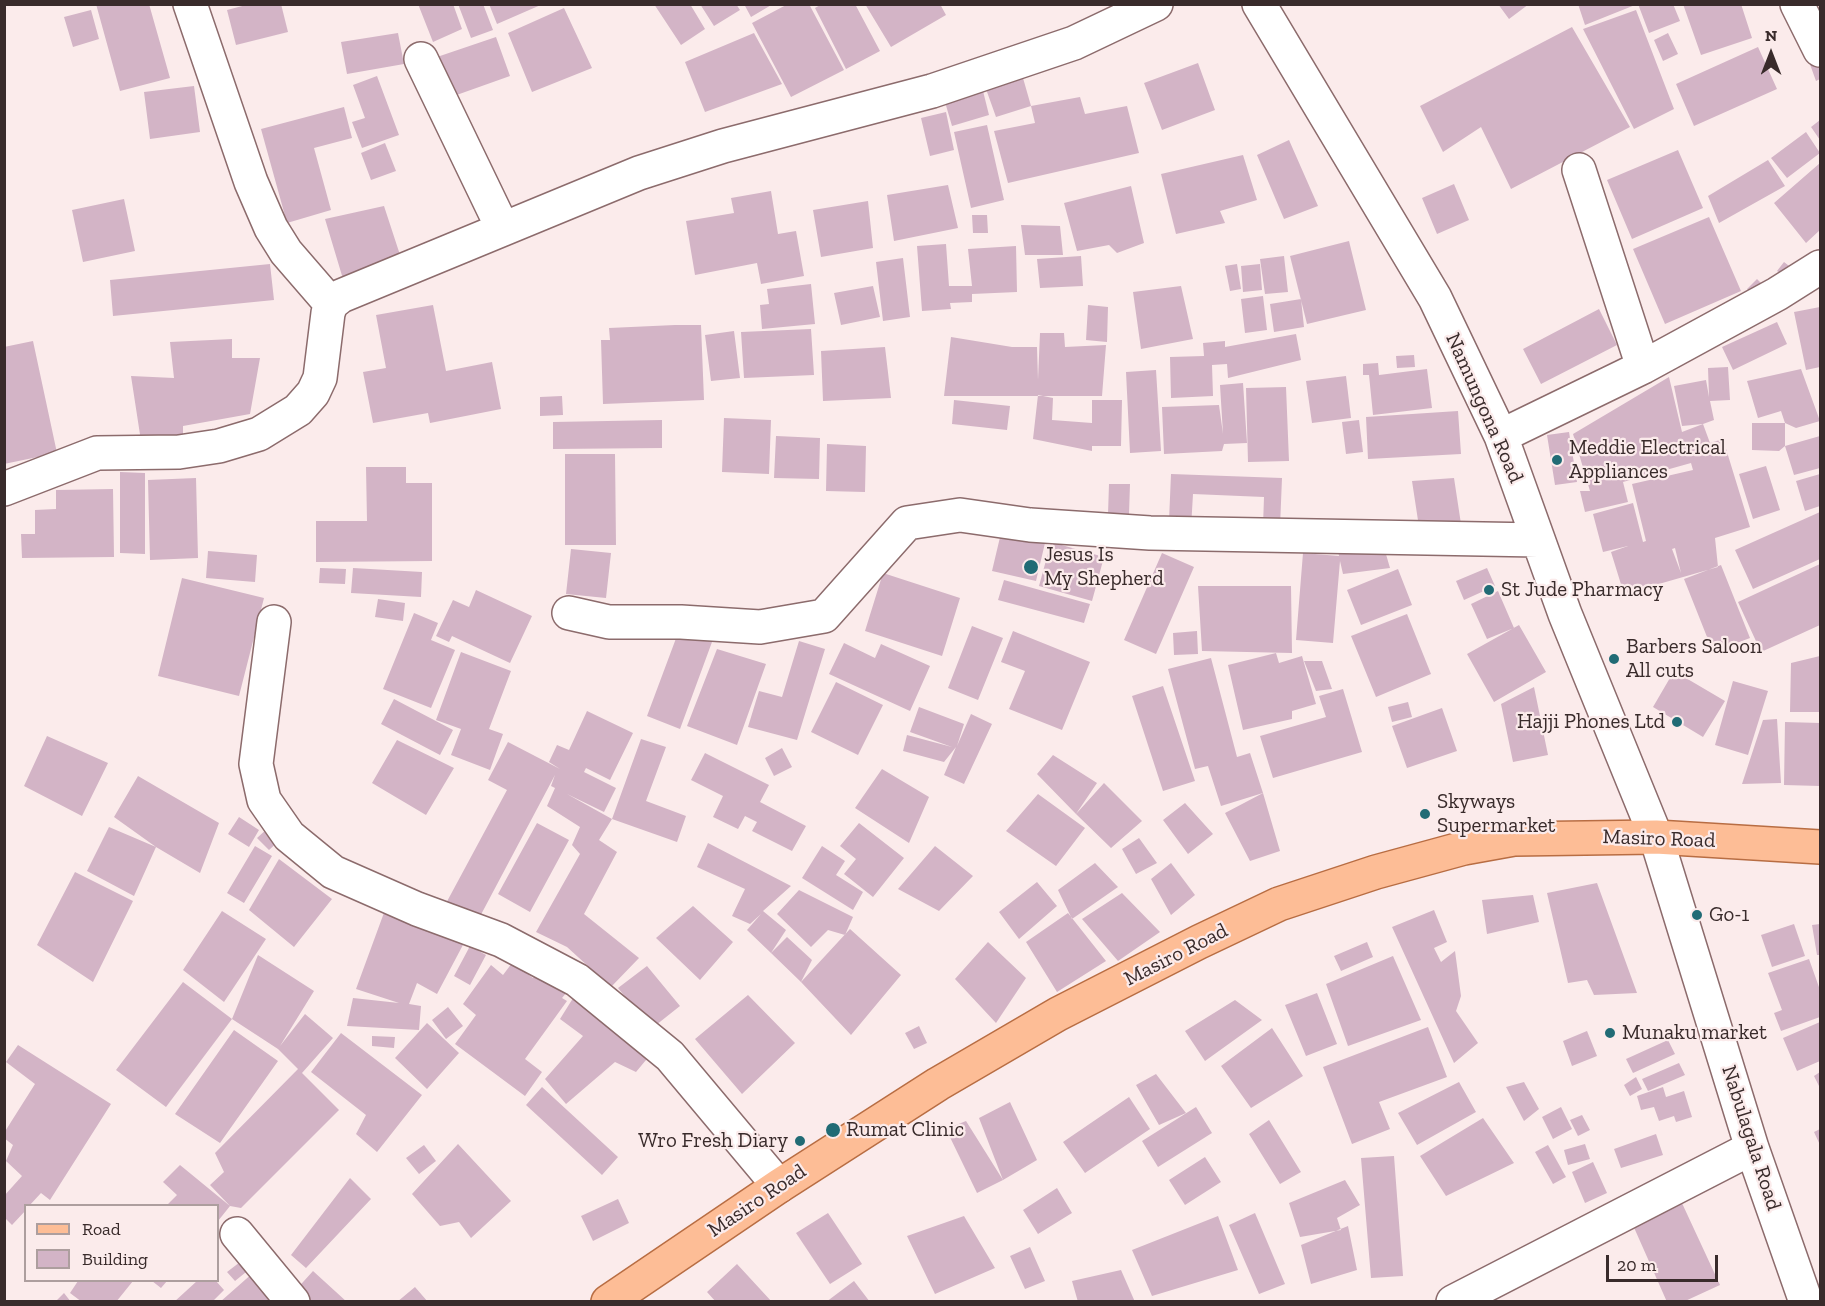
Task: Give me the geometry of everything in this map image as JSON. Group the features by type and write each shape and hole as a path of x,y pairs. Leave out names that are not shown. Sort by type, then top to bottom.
{"main road":[{"name":"Masiro Road","path":"608,1302 779,1186 938,1084 1058,1014 1279,904 1387,869 1464,848 1514,839 1656,837 1821,847"}],"street":[{"path":"190,4 251,182 271,228 286,252 332,304"},
{"path":"4,489 98,453 179,452 219,446 259,434 298,410 313,393 320,378 328,313 332,304 355,290 650,169 723,146 932,91 1074,43 1156,4"},
{"name":"Namungona Road","path":"1259,4 1435,298 1501,436 1538,540 1656,837"},
{"path":"1797,4 1821,50"},
{"path":"421,59 503,230"},
{"path":"1579,170 1643,367"},
{"path":"1501,436 1643,367 1777,294 1821,267"},
{"path":"569,613 609,622 681,622 760,627 824,616 907,523 960,515 1030,525 1150,533 1538,540"},
{"path":"274,622 256,764 264,800 289,836 333,872 417,909 501,940 577,980 670,1056 779,1186"},
{"name":"Nabulagala Road","path":"1656,837 1752,1148 1806,1302"},
{"path":"1453,1302 1752,1148"},
{"path":"237,1234 293,1302"}],"building":[{"path":"96,4 149,4 170,78 120,91"},
{"path":"250,4 281,4 288,32 236,45 227,10"},
{"path":"418,4 453,4 462,29 433,42"},
{"path":"458,4 483,4 493,30 471,38"},
{"path":"489,4 543,4 497,24"},
{"path":"654,4 690,4 705,29 681,45"},
{"path":"700,4 736,4 740,10 714,26"},
{"path":"744,4 773,4 751,17"},
{"path":"788,4 809,4 844,70 791,97 752,23"},
{"path":"822,4 855,4 880,51 846,69 815,8"},
{"path":"865,4 940,4 946,15 891,47"},
{"path":"1498,4 1529,4 1509,19"},
{"path":"1578,4 1635,4 1635,5 1585,25"},
{"path":"1638,4 1673,4 1680,21 1649,33"},
{"path":"1683,4 1741,4 1752,38 1701,55"},
{"path":"564,8 592,68 532,92 508,33"},
{"path":"91,10 99,39 73,47 64,17"},
{"path":"1636,10 1674,109 1634,129 1583,29"},
{"path":"1572,27 1630,127 1511,189 1481,127 1443,152 1420,106"},
{"path":"398,33 404,64 347,74 341,42"},
{"path":"754,33 782,84 705,112 685,62"},
{"path":"1668,33 1678,54 1663,61 1654,40"},
{"path":"496,37 510,76 451,97 437,57"},
{"path":"1758,47 1777,89 1694,126 1676,84"},
{"path":"1820,51 1820,79 1816,81 1807,56"},
{"path":"1198,63 1215,110 1162,130 1144,83"},
{"path":"377,76 399,135 362,148 352,122 365,118 353,85"},
{"path":"1023,78 1031,106 996,117 986,89"},
{"path":"194,86 200,132 150,139 144,92"},
{"path":"983,91 989,115 952,126 945,102"},
{"path":"1080,97 1085,114 1127,106 1139,153 1008,183 994,131 1035,123 1031,106"},
{"path":"344,107 352,138 314,148 331,210 287,223 261,129"},
{"path":"946,112 954,150 930,156 921,118"},
{"path":"1820,120 1820,140 1811,127"},
{"path":"987,125 1004,200 971,208 954,132"},
{"path":"1806,132 1820,153 1787,178 1771,158"},
{"path":"1289,140 1318,206 1284,219 1257,155"},
{"path":"385,143 396,171 371,180 361,153"},
{"path":"1678,150 1703,208 1632,239 1607,180"},
{"path":"1243,155 1257,200 1220,211 1225,223 1176,234 1161,174"},
{"path":"1768,160 1785,186 1719,223 1708,196"},
{"path":"1820,163 1820,230 1806,243 1774,203"},
{"path":"1454,184 1469,220 1437,234 1422,198"},
{"path":"948,185 958,228 894,241 887,195"},
{"path":"1131,186 1144,243 1117,253 1109,245 1077,251 1064,203"},
{"path":"771,191 778,234 796,231 804,276 761,284 757,263 695,275 686,221 734,213 731,198"},
{"path":"124,199 135,251 83,262 72,210"},
{"path":"868,201 873,248 821,257 813,210"},
{"path":"384,206 402,261 343,279 325,219"},
{"path":"972,215 987,215 988,233 973,233"},
{"path":"1709,217 1741,291 1665,324 1633,249"},
{"path":"1021,225 1060,226 1063,255 1025,255"},
{"path":"1349,241 1366,310 1307,324 1290,256"},
{"path":"946,244 949,286 972,286 968,249 1016,246 1017,292 972,294 972,302 950,303 951,309 922,311 917,246"},
{"path":"1081,256 1083,286 1040,288 1037,259"},
{"path":"1284,256 1288,292 1265,294 1260,259"},
{"path":"903,258 910,317 883,321 876,262"},
{"path":"1784,262 1793,269 1786,277 1777,271"},
{"path":"270,264 274,300 113,316 110,280"},
{"path":"1237,264 1241,289 1230,291 1225,266"},
{"path":"1260,264 1262,290 1243,292 1241,266"},
{"path":"1757,279 1770,292 1759,302 1747,289"},
{"path":"811,284 815,324 762,329 760,305 769,304 767,289"},
{"path":"873,286 880,317 841,325 834,293"},
{"path":"1181,286 1193,339 1141,349 1133,292"},
{"path":"1263,296 1267,330 1245,333 1241,299"},
{"path":"1301,299 1304,327 1274,332 1270,304"},
{"path":"433,305 446,371 492,362 501,409 430,423 428,413 373,423 363,372 386,368 376,315"},
{"path":"1088,305 1108,307 1107,342 1086,340"},
{"path":"1820,307 1820,367 1806,370 1794,312"},
{"path":"1599,309 1617,345 1541,384 1523,349"},
{"path":"1777,322 1787,344 1733,370 1722,347"},
{"path":"701,325 704,400 603,404 601,340 610,340 609,328"},
{"path":"811,329 814,375 744,378 741,332"},
{"path":"734,331 740,378 711,381 705,335"},
{"path":"1040,333 1064,333 1065,347 1106,345 1102,396 944,396 951,337 1012,347 1037,347 1038,380"},
{"path":"1296,334 1301,360 1228,378 1227,364 1212,365 1213,396 1171,398 1170,357 1204,356 1203,343 1225,341 1225,347"},
{"path":"232,339 232,358 260,358 250,414 183,426 183,439 141,441 131,376 174,378 170,342"},
{"path":"33,341 57,453 4,464 4,347"},
{"path":"885,347 891,398 823,401 821,351"},
{"path":"1414,355 1415,367 1397,368 1396,356"},
{"path":"1378,363 1379,375 1427,369 1432,408 1373,415 1369,375 1363,375 1363,364"},
{"path":"1728,367 1730,400 1710,401 1714,420 1703,424 1682,426 1674,386 1706,380 1709,397 1708,368"},
{"path":"1801,369 1820,421 1796,428 1785,423 1781,411 1758,418 1747,381"},
{"path":"1156,370 1161,451 1130,453 1126,372"},
{"path":"1346,376 1351,418 1312,423 1306,381"},
{"path":"1669,377 1682,432 1703,424 1710,443 1723,439 1750,527 1715,538 1718,567 1624,594 1611,552 1628,546 1603,552 1593,514 1633,503 1643,542 1646,541 1632,484 1693,470 1691,463 1623,482 1628,502 1585,512 1580,491 1590,491 1573,434","holes":["1675,548 1681,573 1672,549"]},
{"path":"1243,383 1247,443 1224,444 1222,451 1164,454 1162,407 1219,405 1223,434 1220,385"},
{"path":"1286,387 1289,461 1248,462 1246,388"},
{"path":"1038,395 1053,398 1052,420 1092,423 1092,400 1122,400 1121,446 1092,446 1092,451 1033,439"},
{"path":"562,396 563,415 540,416 540,397"},
{"path":"954,400 1010,406 1007,430 952,424"},
{"path":"1458,411 1461,454 1368,459 1366,417"},
{"path":"724,418 771,420 769,474 722,472"},
{"path":"662,420 662,448 553,449 553,422"},
{"path":"1359,420 1363,452 1346,454 1342,422"},
{"path":"1752,423 1785,423 1785,446 1779,451 1752,450"},
{"path":"1569,432 1577,482 1555,485 1547,435"},
{"path":"776,436 820,438 819,479 774,478"},
{"path":"1820,436 1820,468 1794,475 1785,446"},
{"path":"827,444 866,446 865,492 826,491"},
{"path":"565,454 615,454 616,545 565,545"},
{"path":"1766,466 1780,510 1753,519 1739,474"},
{"path":"366,467 406,467 406,483 432,483 432,561 316,562 316,521 367,521"},
{"path":"120,472 145,473 145,554 120,553"},
{"path":"1171,474 1282,478 1280,527 1263,526 1264,497 1193,494 1191,528 1169,521"},
{"path":"1820,474 1820,506 1805,511 1796,481"},
{"path":"196,478 198,558 150,560 148,480"},
{"path":"1454,478 1461,524 1419,527 1412,481"},
{"path":"1109,484 1130,484 1129,514 1108,514"},
{"path":"113,489 114,557 22,558 21,534 35,534 35,510 56,509 56,490"},
{"path":"1820,512 1820,559 1753,589 1735,550"},
{"path":"1001,533 1045,543 1036,581 992,571"},
{"path":"1051,542 1104,557 1092,601 1039,586"},
{"path":"1383,544 1390,568 1343,574 1340,561 1333,643 1296,640 1303,553 1339,556 1338,550"},
{"path":"571,549 611,553 606,598 566,594"},
{"path":"208,551 257,555 255,582 206,578"},
{"path":"1162,553 1194,567 1156,654 1124,640"},
{"path":"1820,564 1820,625 1761,652 1738,602"},
{"path":"1721,565 1750,638 1713,652 1684,579"},
{"path":"320,568 346,569 345,584 319,583"},
{"path":"353,568 422,572 421,597 351,593"},
{"path":"1487,568 1495,586 1464,600 1456,581"},
{"path":"1398,569 1412,605 1361,625 1347,590"},
{"path":"883,573 960,598 942,656 865,631"},
{"path":"182,578 264,598 239,696 158,676"},
{"path":"1004,580 1090,604 1084,623 998,600"},
{"path":"1198,586 1291,586 1292,653 1202,651"},
{"path":"476,590 532,616 510,663 452,636 449,642 436,636 453,600 469,607"},
{"path":"1498,591 1514,628 1487,639 1471,604"},
{"path":"378,599 405,603 403,621 375,617"},
{"path":"414,613 438,623 431,640 455,650 431,708 383,689"},
{"path":"1407,614 1431,674 1376,697 1351,636"},
{"path":"1519,625 1546,672 1494,702 1467,654"},
{"path":"972,626 1003,638 978,700 948,688"},
{"path":"1013,631 1090,662 1062,730 1009,709 1025,671 1001,662"},
{"path":"1197,631 1198,654 1174,655 1173,633"},
{"path":"678,633 712,642 680,729 647,716"},
{"path":"799,641 825,649 797,740 748,727 759,691 782,697"},
{"path":"844,643 875,658 881,644 930,666 910,711 829,674"},
{"path":"717,649 766,664 737,745 687,726"},
{"path":"461,652 511,671 489,729 503,734 490,770 451,755 461,729 436,720"},
{"path":"1276,653 1279,663 1302,656 1316,704 1292,711 1292,719 1243,730 1228,665"},
{"path":"1820,656 1820,712 1790,712 1791,663"},
{"path":"1211,658 1237,757 1250,753 1263,793 1221,806 1208,766 1195,769 1168,669"},
{"path":"1304,661 1322,661 1332,689 1316,691"},
{"path":"1674,671 1725,701 1703,737 1653,707"},
{"path":"1733,681 1768,691 1748,755 1715,745"},
{"path":"836,682 883,705 858,755 811,732"},
{"path":"1163,686 1195,781 1163,791 1132,696"},
{"path":"1534,687 1548,755 1513,762 1501,704"},
{"path":"1343,689 1362,752 1273,778 1260,736 1326,717 1319,696"},
{"path":"394,699 453,730 440,755 381,724"},
{"path":"1408,702 1412,717 1392,722 1388,707"},
{"path":"919,707 964,724 957,746 971,714 992,724 964,784 944,775 956,747 944,762 903,751 907,735 952,747 910,732"},
{"path":"1442,708 1457,751 1407,768 1392,726"},
{"path":"587,711 633,733 610,780 586,768 584,772 616,788 604,812 567,794 612,819 599,840 617,852 584,914 639,958 611,987 567,947 536,932 580,854 572,845 580,827 547,806 555,788 551,786 555,775 476,924 444,907 507,790 488,780 508,742 560,769 549,762 557,745 569,750"},
{"path":"1777,719 1781,783 1742,784 1763,720"},
{"path":"1785,722 1820,723 1820,786 1784,785"},
{"path":"47,736 108,763 82,816 24,786"},
{"path":"641,739 666,747 646,801 686,816 677,842 612,819"},
{"path":"397,740 454,768 426,815 372,783"},
{"path":"782,748 792,767 774,776 765,758"},
{"path":"705,753 769,785 760,802 806,826 792,851 752,831 757,822 745,816 738,829 713,817 723,796 691,780"},
{"path":"1053,755 1097,783 1076,814 1037,774"},
{"path":"882,769 929,797 909,843 855,808"},
{"path":"138,776 219,823 200,873 156,847 114,817"},
{"path":"1104,783 1142,821 1111,848 1076,814"},
{"path":"1263,793 1280,851 1250,861 1225,813"},
{"path":"1038,794 1085,828 1056,866 1006,831"},
{"path":"1185,803 1213,834 1188,854 1163,820"},
{"path":"239,817 259,830 249,847 228,834"},
{"path":"537,823 569,840 530,912 498,894"},
{"path":"859,823 904,858 873,897 844,874 856,859 840,846"},
{"path":"109,827 156,847 134,896 87,871"},
{"path":"268,828 280,840 269,850 257,838"},
{"path":"1139,838 1157,863 1136,874 1122,849"},
{"path":"708,843 791,886 763,911 786,930 771,953 747,930 761,914 750,924 732,916 745,889 697,867"},
{"path":"255,846 272,856 244,903 227,893"},
{"path":"822,846 845,861 836,875 863,892 853,910 802,878"},
{"path":"935,846 973,876 939,911 898,889"},
{"path":"279,859 332,899 294,947 249,910"},
{"path":"1095,863 1118,887 1072,919 1058,890"},
{"path":"1171,863 1195,895 1171,915 1151,879"},
{"path":"75,872 133,901 93,982 37,945"},
{"path":"1037,882 1057,906 1019,939 999,912"},
{"path":"1597,883 1637,993 1594,995 1587,980 1568,983 1547,893"},
{"path":"799,890 853,917 845,935 828,930 811,947 777,914"},
{"path":"1122,893 1160,932 1118,961 1082,919"},
{"path":"1533,895 1539,922 1487,934 1482,900"},
{"path":"693,906 733,942 700,980 656,938"},
{"path":"385,910 464,943 437,994 417,983 409,1004 421,1006 419,1030 347,1026 353,998 399,1003 356,989"},
{"path":"1434,910 1447,942 1434,948 1441,962 1455,951 1461,996 1456,1011 1478,1043 1454,1063 1392,927"},
{"path":"222,911 266,939 224,1002 183,970"},
{"path":"1068,913 1106,961 1057,992 1026,942"},
{"path":"1794,924 1805,956 1772,967 1761,935"},
{"path":"1820,924 1820,955 1817,955 1812,925"},
{"path":"850,929 901,975 851,1035 801,982"},
{"path":"787,937 812,960 801,982 771,953"},
{"path":"988,942 1026,978 996,1023 955,979"},
{"path":"1367,942 1373,957 1341,971 1334,956"},
{"path":"470,946 486,955 470,985 454,976"},
{"path":"258,955 314,991 280,1046 305,1014 333,1038 302,1073 339,1110 241,1208 230,1206 210,1185 224,1172 215,1153 298,1069 278,1049 232,1019"},
{"path":"1393,956 1421,1020 1348,1046 1326,984"},
{"path":"1809,959 1820,990 1820,1017 1781,1031 1774,1013 1782,1010 1768,973"},
{"path":"512,963 533,978 538,972 567,992 562,998 567,1001 525,1059 542,1072 525,1096 455,1044 476,1015 463,1004 491,965 503,975"},
{"path":"647,966 680,1006 651,1029 618,988"},
{"path":"183,982 232,1019 166,1107 116,1070"},
{"path":"1317,993 1337,1044 1306,1056 1285,1005"},
{"path":"575,995 651,1054 636,1072 615,1062 566,1104 545,1079 583,1036 560,1019"},
{"path":"748,995 795,1043 742,1094 695,1039"},
{"path":"1235,1000 1262,1020 1205,1061 1185,1031"},
{"path":"448,1007 463,1026 446,1039 432,1020"},
{"path":"1820,1022 1820,1061 1797,1071 1783,1038"},
{"path":"427,1023 459,1053 427,1089 395,1058"},
{"path":"919,1026 927,1043 914,1049 905,1033"},
{"path":"1428,1027 1447,1077 1379,1102 1390,1129 1352,1144 1323,1067"},
{"path":"1272,1028 1303,1076 1251,1108 1221,1066"},
{"path":"234,1030 278,1061 220,1143 175,1114"},
{"path":"1587,1031 1597,1056 1572,1066 1563,1041"},
{"path":"341,1033 422,1095 377,1152 356,1134 366,1115 311,1072"},
{"path":"372,1036 395,1037 394,1048 372,1046"},
{"path":"1668,1040 1675,1054 1633,1073 1626,1059"},
{"path":"18,1045 111,1104 50,1200 41,1193 31,1204 24,1204 24,1212 12,1225 4,1217 4,1196 22,1176 6,1161 13,1145 4,1138 4,1133 35,1084 6,1062"},
{"path":"1679,1063 1685,1075 1648,1091 1642,1079"},
{"path":"1820,1072 1820,1088 1814,1076"},
{"path":"1156,1074 1186,1113 1159,1125 1136,1085"},
{"path":"1636,1077 1642,1089 1630,1096 1624,1085"},
{"path":"1459,1082 1476,1112 1417,1145 1398,1113"},
{"path":"1524,1082 1539,1109 1524,1121 1506,1087"},
{"path":"542,1087 618,1157 602,1175 526,1105"},
{"path":"1663,1087 1666,1097 1684,1091 1692,1117 1676,1122 1674,1116 1659,1121 1654,1107 1641,1110 1637,1096"},
{"path":"1129,1097 1150,1129 1085,1173 1063,1142"},
{"path":"1010,1102 1037,1160 1003,1180 979,1118"},
{"path":"1196,1107 1212,1133 1158,1167 1142,1141"},
{"path":"1561,1107 1572,1129 1553,1139 1542,1117"},
{"path":"1582,1115 1590,1130 1578,1136 1570,1120"},
{"path":"1483,1118 1514,1163 1446,1196 1420,1156"},
{"path":"1269,1120 1301,1172 1280,1184 1249,1134"},
{"path":"966,1121 1003,1180 977,1193 946,1129"},
{"path":"1820,1129 1820,1145 1814,1132"},
{"path":"1656,1134 1663,1155 1621,1168 1614,1149"},
{"path":"458,1144 511,1201 471,1238 459,1222 440,1226 412,1194"},
{"path":"1585,1144 1590,1159 1568,1165 1564,1150"},
{"path":"424,1145 436,1161 419,1174 406,1158"},
{"path":"1548,1145 1566,1177 1553,1184 1535,1152"},
{"path":"1394,1156 1403,1276 1371,1278 1361,1158"},
{"path":"1205,1157 1221,1182 1185,1205 1169,1180"},
{"path":"1593,1162 1607,1193 1585,1203 1572,1172"},
{"path":"180,1165 230,1206 219,1220 219,1204 168,1204 177,1195 163,1182"},
{"path":"350,1178 371,1199 306,1268 291,1255"},
{"path":"1345,1180 1360,1205 1337,1218 1341,1230 1300,1237 1289,1203"},
{"path":"1057,1188 1072,1213 1038,1234 1023,1210"},
{"path":"618,1199 629,1223 593,1241 581,1216"},
{"path":"1681,1201 1720,1285 1683,1302 1667,1302 1632,1223"},
{"path":"828,1213 862,1264 830,1284 796,1233"},
{"path":"1255,1213 1285,1284 1259,1294 1229,1225"},
{"path":"964,1216 995,1268 935,1294 907,1236"},
{"path":"1218,1216 1238,1270 1152,1296 1132,1250"},
{"path":"1348,1226 1357,1270 1311,1284 1301,1245"},
{"path":"1030,1247 1045,1281 1025,1289 1010,1256"},
{"path":"244,1259 251,1268 235,1281 227,1272"},
{"path":"737,1264 772,1302 716,1302 707,1292"},
{"path":"1121,1270 1135,1302 1078,1302 1072,1281"},
{"path":"313,1271 347,1302 303,1302 294,1292"},
{"path":"254,1272 280,1302 220,1302"},
{"path":"854,1281 870,1302 826,1302"},
{"path":"77,1282 132,1282 116,1302 82,1302 70,1293"},
{"path":"153,1282 166,1282 161,1288"},
{"path":"196,1282 217,1282 224,1290 212,1302 174,1302"},
{"path":"415,1287 428,1302 397,1302"},
{"path":"64,1293 71,1302 55,1302"}],"place":[{"name":"Meddie Electrical Appliances","path":"1557,460"},
{"name":"Jesus Is My Shepherd","path":"1031,567"},
{"name":"St Jude Pharmacy","path":"1489,590"},
{"name":"Barbers Saloon All cuts","path":"1614,659"},
{"name":"Hajji Phones Ltd","path":"1677,722"},
{"name":"Skyways Supermarket","path":"1425,814"},
{"name":"Go-1","path":"1697,915"},
{"name":"Munaku market","path":"1610,1033"},
{"name":"Rumat Clinic","path":"833,1130"},
{"name":"Wro Fresh Diary","path":"800,1141"}]}
